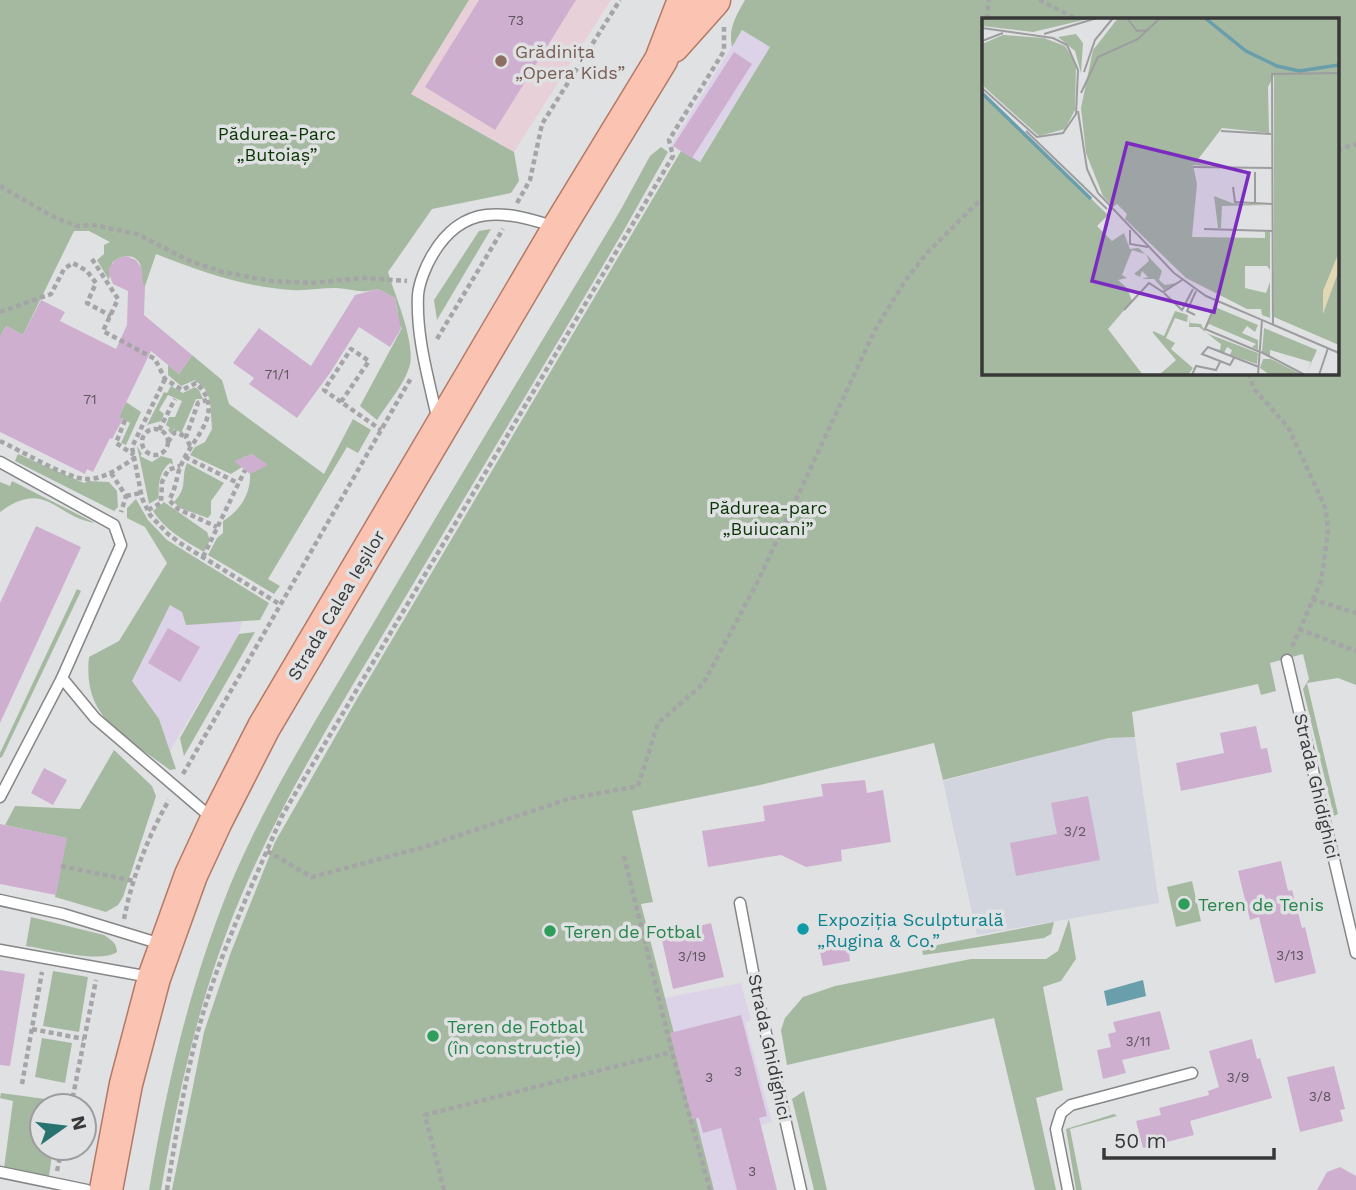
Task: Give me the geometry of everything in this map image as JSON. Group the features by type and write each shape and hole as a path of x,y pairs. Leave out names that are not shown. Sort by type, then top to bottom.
{"main road":[{"name":"Strada Calea Ieșilor","path":"106,1190 126,1084 154,978 191,875 216,821 264,727 661,60 684,0"},
{"name":"Strada Calea Ieșilor","path":"661,60 719,12"}],"lane":[{"path":"440,430 419,329 418,291 435,250 470,218 485,214 511,214 558,229"},
{"path":"0,462 114,525 121,545 62,678 0,797"},
{"name":"Strada Ghidighici","path":"1287,660 1356,953"},
{"path":"62,678 95,718 216,821"},
{"path":"0,900 63,914 165,945"},
{"name":"Strada Ghidighici","path":"740,903 758,998 802,1190"},
{"path":"0,950 154,978"},
{"path":"1068,1190 1056,1129 1061,1114 1071,1105 1192,1073"},
{"path":"0,1172 87,1190"}],"path":[{"path":"122,932 134,881 154,825 424,356 445,328 511,214 530,180 542,124 620,0"},
{"path":"988,18 989,0"},
{"path":"1039,0 1075,18"},
{"path":"167,1190 182,1100 204,1010 243,907 289,804 673,156 669,140 724,51 719,12"},
{"path":"1338,150 1356,144"},
{"path":"0,186 50,215 76,226 93,225 136,234 192,262 223,272 271,281 313,283 363,278 422,282"},
{"path":"267,851 312,877 421,848 568,799 638,786 658,723 703,684 758,581 876,330 905,281 927,253 982,198"},
{"path":"92,259 118,299 103,331 155,359 165,379 182,390 196,383 205,393 208,417 199,438 190,446 180,467 177,488 169,500"},
{"path":"0,312 29,304 51,294 64,269 73,262 87,271 96,283 87,303 111,316"},
{"path":"341,401 369,361 351,349 324,390 381,430"},
{"path":"1249,374 1254,389 1288,427 1326,509 1328,533 1321,581 1298,629 1287,660"},
{"path":"165,379 132,447 141,493 148,510 168,534 281,605"},
{"path":"159,430 175,399"},
{"path":"186,438 198,403 207,400"},
{"path":"125,420 116,443 134,456"},
{"path":"140,435 149,430 159,430 165,434 168,442"},
{"path":"140,435 143,449 154,456 165,450 175,432 186,438 190,446"},
{"path":"0,440 64,472 85,479 111,473 134,456"},
{"path":"185,457 238,484"},
{"path":"162,500 162,482 168,470 180,467"},
{"path":"203,558 245,470"},
{"path":"111,473 126,496 114,525"},
{"path":"126,496 141,493"},
{"path":"148,510 162,500 169,500 178,509 217,527"},
{"path":"1312,599 1356,613"},
{"path":"1298,629 1356,651"},
{"path":"624,856 672,1052 710,1190"},
{"path":"61,866 134,881"},
{"path":"22,1084 44,958"},
{"path":"74,1092 98,969"},
{"path":"32,1029 84,1039"},
{"path":"444,1190 425,1115 672,1052"}],"shaded area":[{"name":"Grădinița „Opera Kids”","path":"469,0 611,0 514,152 410,94"},
{"path":"742,30 770,47 699,162 671,145"},
{"path":"170,604 182,612 186,624 242,621 239,634 170,751 159,719 132,681"},
{"path":"1135,737 1159,903 977,935 943,781 1109,738"},
{"path":"741,983 751,1020 745,1022 772,1122 761,1125 777,1190 714,1190 664,998"}],"green space":[{"name":"Pădurea-Parc „Butoiaș”","path":"0,0 469,0 411,94 514,152 519,181 511,193 432,209 388,272 408,334 411,358 403,381 377,420 360,406 402,328 392,321 398,313 395,298 378,289 297,290 257,286 156,254 145,286 138,284 141,273 139,262 128,256 112,263 109,280 97,260 104,254 104,245 110,242 89,231 74,231 23,335 6,326 0,337"},
{"name":"Pădurea-parc „Buiucani”","path":"745,0 1356,0 1356,685 1338,678 1307,683 1338,814 1334,816 1303,689 1309,679 1303,654 1270,663 1276,691 1261,695 1258,684 1132,712 1135,737 1109,738 943,780 934,743 760,785 632,811 653,902 641,904 714,1190 172,1190 204,1032 231,952 275,842 681,151 700,162 770,47 742,30 732,47 732,28"},
{"path":"661,147 668,152 624,230 297,781 259,856 227,930 203,1003 175,1114 161,1190 149,1190 163,1112 191,999 215,925 244,854 316,719 620,211 650,156"},
{"path":"491,229 437,320 434,300 479,231"},
{"path":"192,355 222,380 229,404 324,474 353,419 371,430 358,453 347,447 268,579 280,586 274,594 208,555 217,538 223,533 223,521 235,512 243,501 249,488 250,474 260,460 252,454 242,458 242,467 231,474 190,455 195,447 205,442 212,429 210,400 205,389 195,380 181,386 168,375 168,365 179,374"},
{"path":"171,386 183,393 195,387 203,399 196,399 182,431 184,434 174,429 171,434 168,430 170,428 166,425 169,417 175,417 182,401 168,395 159,410 164,414 161,421 147,425 164,392 167,393"},
{"path":"126,402 141,412 126,445 121,443 130,423 119,417"},
{"path":"137,446 142,454 140,456 152,462 161,456 172,459 173,465 170,463 166,466 161,474 159,498 149,504"},
{"path":"18,454 84,483 109,482 117,491 118,507 114,511 15,461"},
{"path":"187,463 224,483 211,501 211,514 208,518 180,508 174,502 183,487"},
{"path":"12,481 95,523 40,499 16,502 0,512 0,482 10,486"},
{"path":"136,499 148,520 167,540 269,603 260,620 186,625 182,612 170,605 132,681 159,719 176,769 170,770 110,724 93,696 89,679 89,657 119,641 167,563 145,527 127,518 127,508"},
{"path":"164,502 207,532 210,540 204,552 176,534 158,518 153,511"},
{"path":"77,589 81,591 0,758 0,753"},
{"path":"255,632 184,756 180,738 239,634"},
{"path":"114,750 152,786 156,796 123,897 118,905 106,912 55,897 66,838 5,825 15,806 80,809"},
{"name":"Teren de Tenis","path":"1192,881 1201,921 1176,927 1167,887"},
{"path":"31,917 104,935 115,944 117,952 98,957 26,946"},
{"path":"1069,919 1076,959 1061,981 1043,987 1063,1090 1036,1098 1056,1190 1035,1190 994,1018 787,1065 781,1030 785,1018 803,997 835,986 971,959 1046,959 1058,951"},
{"path":"1054,922 1051,934 1044,938 923,955 922,948"},
{"path":"53,971 88,977 79,1032 43,1026"},
{"path":"42,1038 72,1043 65,1083 35,1077"},
{"path":"804,1091 827,1190 814,1190 792,1099"},
{"path":"1,1093 28,1097 28,1162 51,1162 49,1176 0,1169 4,1168 13,1101 0,1098"},
{"path":"1114,1114 1117,1116 1070,1129 1082,1190 1076,1190 1066,1129"}],"water":[{"path":"1143,980 1146,996 1107,1006 1104,991"}],"building":[{"name":"Grădinița „Opera Kids”","path":"479,0 576,0 495,130 425,87"},
{"path":"734,52 752,64 692,158 673,146"},
{"path":"126,256 136,260 142,269 145,286 144,315 192,355 179,374 151,351 119,417 123,419 93,472 87,469 85,474 0,432 0,337 6,326 23,335 41,300 65,312 60,321 116,349 127,325 128,291 113,284 109,268 116,259"},
{"path":"378,289 395,298 401,329 390,347 359,327 297,418 249,384 254,378 233,363 259,328 311,366 355,295"},
{"path":"252,454 268,465 250,474 234,461"},
{"path":"36,526 81,547 0,723 0,603"},
{"path":"168,628 200,647 180,682 148,663"},
{"path":"1256,726 1261,749 1267,748 1272,772 1181,791 1176,763 1224,753 1220,733"},
{"path":"44,768 67,780 53,805 31,793"},
{"path":"865,780 867,793 883,790 891,842 841,850 842,861 806,867 781,855 708,867 702,831 765,821 763,806 823,796 821,784"},
{"path":"1088,796 1100,860 1016,876 1010,843 1057,834 1051,803"},
{"path":"0,824 67,838 56,895 0,884"},
{"path":"1281,861 1288,891 1292,890 1302,928 1305,927 1316,973 1275,983 1259,917 1250,920 1238,871"},
{"path":"711,923 724,977 673,989 661,936"},
{"path":"847,937 850,961 823,966 818,942"},
{"path":"0,970 25,974 10,1066 0,1065"},
{"path":"1160,1011 1170,1049 1122,1060 1126,1073 1103,1079 1097,1050 1111,1047 1108,1034 1116,1032 1113,1022"},
{"path":"741,1015 767,1116 759,1118 777,1190 737,1190 721,1128 703,1133 699,1118 692,1119 670,1033"},
{"path":"1252,1039 1272,1098 1190,1121 1194,1135 1143,1148 1136,1121 1161,1115 1159,1108 1209,1095 1208,1091 1219,1087 1209,1051"},
{"path":"1334,1066 1345,1109 1340,1110 1343,1121 1300,1132 1287,1077"},
{"path":"1340,1167 1356,1176 1356,1190 1317,1190 1327,1172"}],"place":[{"name":"Grădinița „Opera Kids”","path":"501,61"},
{"name":"Teren de Tenis","path":"1184,904"},
{"name":"Expoziția Sculpturală „Rugina & Co.”","path":"803,929"},
{"name":"Teren de Fotbal","path":"550,931"},
{"name":"Teren de Fotbal (în construcție)","path":"433,1036"}]}
